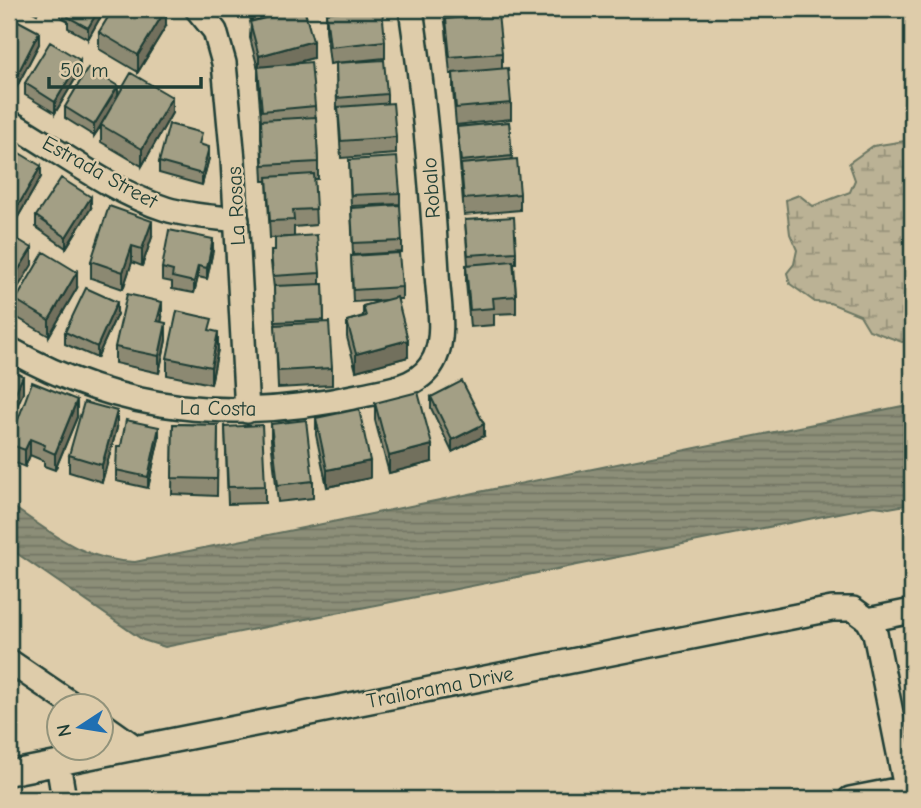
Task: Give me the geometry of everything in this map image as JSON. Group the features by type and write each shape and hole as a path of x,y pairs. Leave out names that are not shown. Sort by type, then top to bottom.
{"street":[{"name":"La Rosas","path":"197,9 215,31 224,63 237,220 247,411"},
{"name":"Robalo","path":"411,9 432,181 439,342 430,366"},
{"name":"Estrada Street","path":"9,122 141,199 188,214 237,220"},
{"name":"La Costa","path":"9,349 64,378 124,398 186,409 247,411 306,405 402,387 417,379 430,366"},
{"name":"Trailorama Drive","path":"9,773 832,609 853,609 868,620"},
{"path":"850,799 909,788 875,633 868,620 912,611"},
{"path":"9,661 54,692"},
{"path":"116,734 136,748"},
{"path":"58,763 64,799"}],"green space":[{"path":"912,140 912,340 902,342 869,330 860,315 830,303 815,302 790,284 787,273 794,264 797,250 790,234 786,200 799,195 813,206 850,192 855,180 849,163 873,146"}],"shaded area":[{"path":"912,404 912,504 889,508 874,506 165,647 143,640 9,548 9,504 54,535 83,550 116,560 135,562"}],"building":[{"path":"67,9 99,9 88,28 68,17 71,11"},
{"path":"113,9 166,9 138,55 99,32"},
{"path":"304,9 313,41 259,56 250,22"},
{"path":"382,9 385,41 330,47 326,13"},
{"path":"445,9 474,9 446,12"},
{"path":"498,14 502,53 450,57 446,19"},
{"path":"9,16 39,32 15,79 9,76"},
{"path":"50,42 80,60 55,102 25,83"},
{"path":"384,60 387,94 337,98 336,63"},
{"path":"311,62 315,106 262,111 258,67"},
{"path":"88,68 118,86 94,125 65,107"},
{"path":"508,68 511,103 456,108 453,73"},
{"path":"131,73 172,97 142,149 101,125"},
{"path":"393,103 396,137 341,141 338,107"},
{"path":"316,117 318,162 263,165 261,120"},
{"path":"509,122 512,156 461,161 457,127"},
{"path":"169,124 202,133 199,144 209,147 202,174 159,162"},
{"path":"11,148 41,166 15,211 9,207"},
{"path":"397,157 400,193 351,195 349,160"},
{"path":"517,159 520,194 464,199 461,164"},
{"path":"314,174 316,209 293,210 294,220 270,221 267,177"},
{"path":"61,178 91,197 66,237 36,216"},
{"path":"400,205 402,241 353,243 351,208"},
{"path":"109,206 152,221 142,249 132,246 123,272 91,261"},
{"path":"514,217 516,252 468,255 465,220"},
{"path":"169,230 213,239 207,268 198,266 194,282 172,277 173,271 162,268"},
{"path":"9,234 32,248 9,285"},
{"path":"317,235 320,273 273,276 271,250 275,250 275,238"},
{"path":"44,252 77,272 49,320 16,300"},
{"path":"399,253 402,287 353,290 351,256"},
{"path":"513,261 516,296 493,298 494,308 470,310 466,265"},
{"path":"323,284 324,320 275,322 274,286"},
{"path":"86,288 117,302 97,347 65,332"},
{"path":"127,294 162,302 157,321 166,323 159,356 115,347"},
{"path":"397,297 408,340 356,354 347,321 366,316 363,306"},
{"path":"177,311 212,319 209,330 218,332 211,367 167,358"},
{"path":"329,322 332,368 278,371 275,325"},
{"path":"9,369 23,376 9,407"},
{"path":"462,381 484,424 452,440 431,397"},
{"path":"32,382 77,400 55,454 44,449 45,445 30,439 25,450 9,444"},
{"path":"418,392 432,445 389,456 375,403"},
{"path":"84,402 117,411 102,465 69,455"},
{"path":"359,409 370,461 327,470 316,418"},
{"path":"126,420 159,427 148,477 116,470 117,446 121,446"},
{"path":"306,420 313,481 278,485 271,424"},
{"path":"173,424 218,425 217,479 172,478"},
{"path":"262,425 265,486 228,487 225,427"}]}
